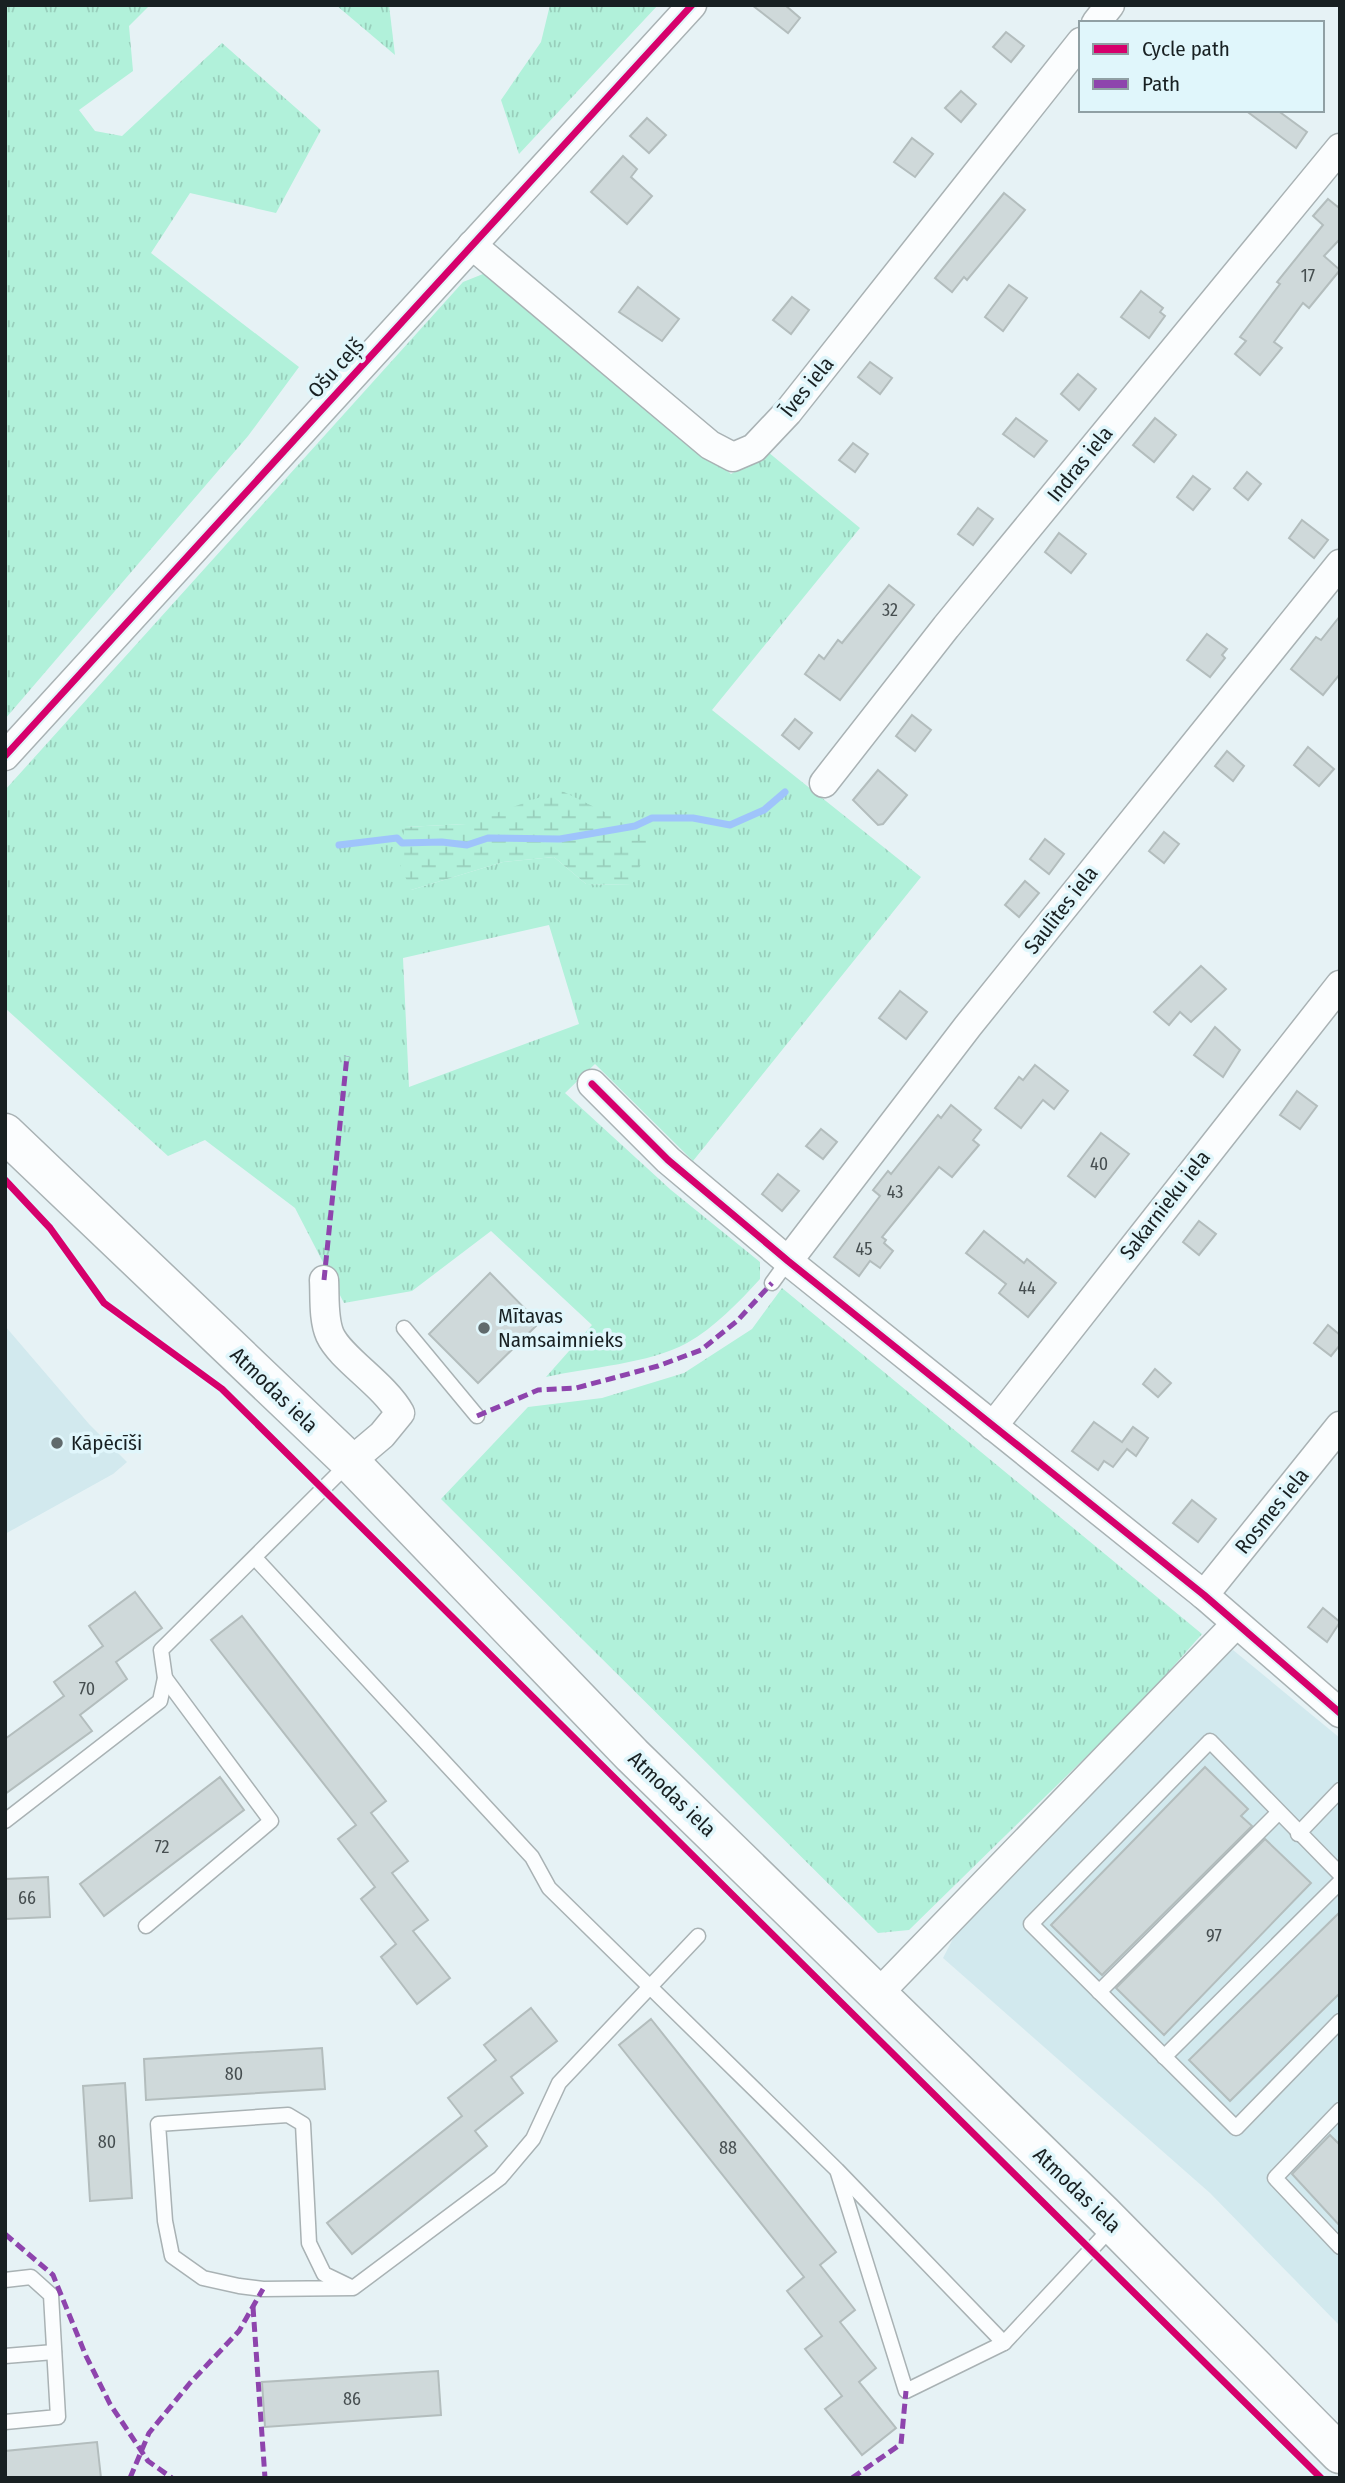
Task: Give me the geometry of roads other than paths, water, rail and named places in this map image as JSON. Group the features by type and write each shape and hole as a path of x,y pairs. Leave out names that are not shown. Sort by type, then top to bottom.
{"main road":[{"name":"Atmodas iela","path":"5,1133 350,1462 632,1755 876,1996 1114,2225 1340,2454"}],"street":[{"name":"Ošu ceļš","path":"5,756 692,5"},
{"path":"1098,21 1110,5"},
{"name":"Īves iela","path":"472,245 710,445 733,457 754,448 788,412 1079,46"},
{"name":"Indras iela","path":"824,783 946,627 1340,148"},
{"name":"Saulītes iela","path":"780,1272 968,1026 1340,564"},
{"name":"Sakarnieku iela","path":"993,1426 1340,985"},
{"path":"592,1084 780,1272 993,1426 1203,1595 1340,1713"},
{"path":"324,1280 330,1335 392,1398 400,1413 382,1436 350,1462"},
{"name":"Rosmes iela","path":"1203,1595 1340,1426"},
{"path":"876,1996 1235,1625"}],"lane":[{"path":"404,1328 477,1416"},
{"path":"5,1821 160,1701 165,1678 161,1650 256,1559 350,1462"},
{"path":"256,1559 532,1857 549,1888 652,1985 1004,2343"},
{"path":"146,1926 271,1821 165,1678"},
{"path":"1340,1874 1297,1834 1210,1741 1031,1924 1236,2128 1340,2021"},
{"path":"1297,1834 1340,1790"},
{"path":"1099,1993 1278,1813"},
{"path":"1164,2057 1340,1882"},
{"path":"353,2288 324,2274 309,2243 303,2123 288,2115 158,2124 165,2221 172,2256 203,2278 239,2286 276,2290 353,2288 500,2179 533,2139 559,2083 698,1936"},
{"path":"1338,2116 1275,2178 1340,2247"},
{"path":"837,2171 906,2391 1004,2343 1114,2225"},
{"path":"5,2280 31,2277 51,2295 58,2417 5,2422"},
{"path":"5,2356 54,2352"}],"waterway":[{"path":"339,845 397,838 402,843 442,842 467,845 488,838 560,839 635,826 652,818 693,818 730,825 764,810 785,792"}],"place":[{"name":"Mītavas Namsaimnieks","path":"484,1328"},
{"name":"Kāpēcīši","path":"57,1443"}]}
